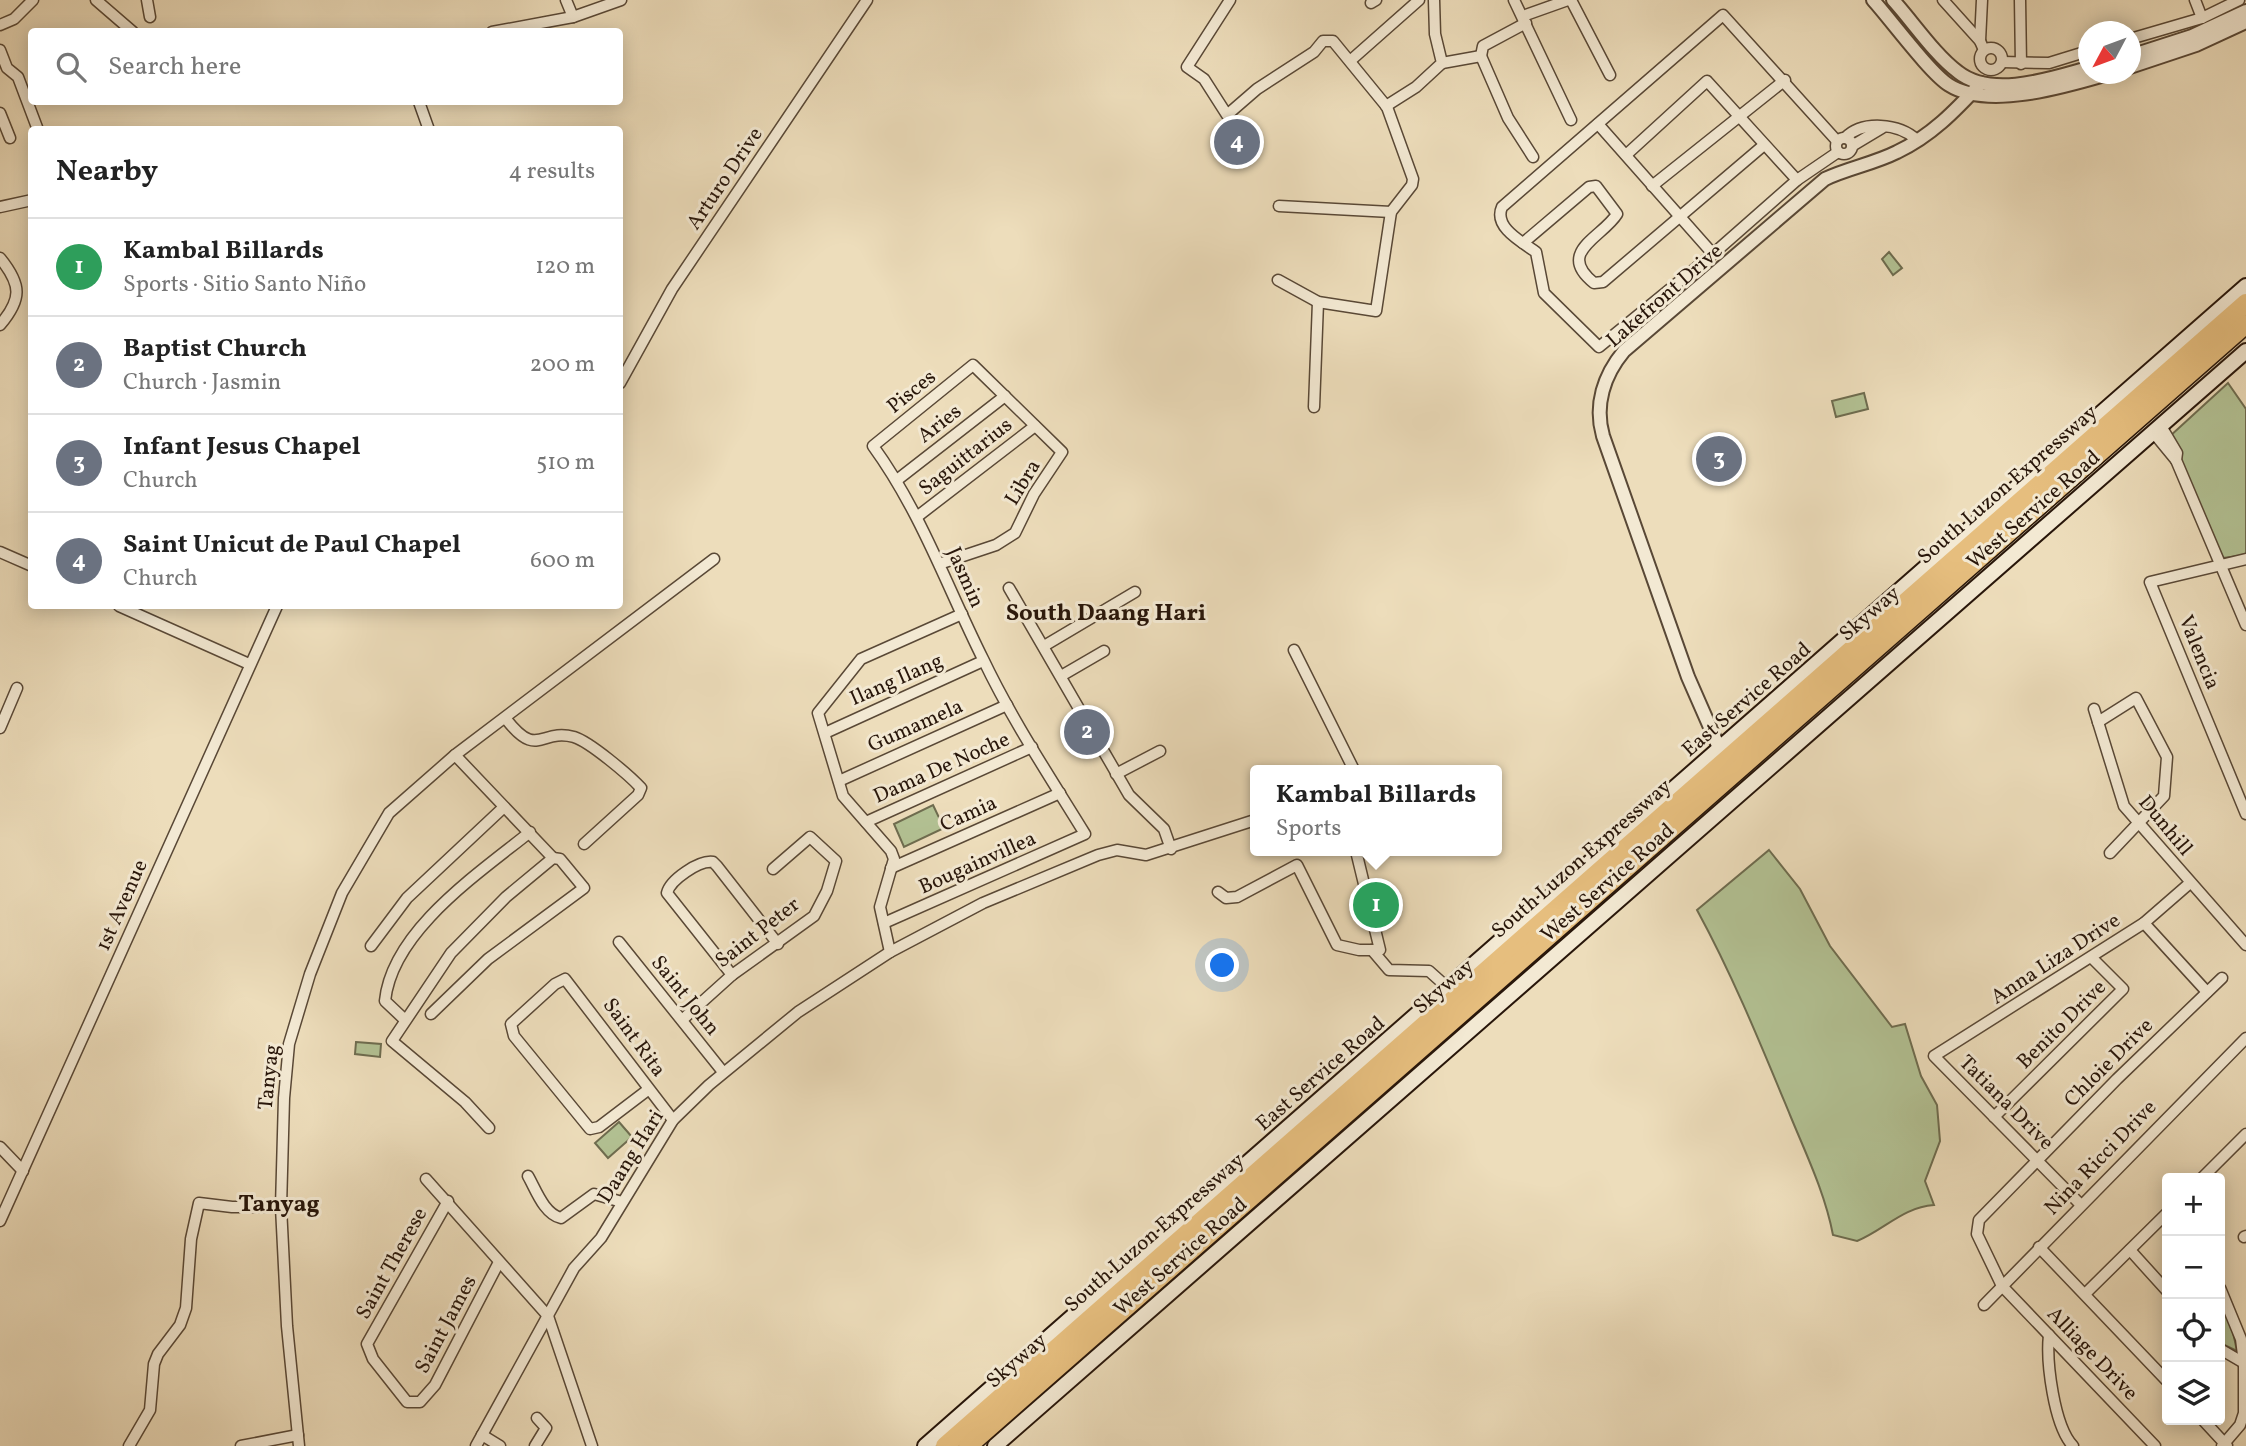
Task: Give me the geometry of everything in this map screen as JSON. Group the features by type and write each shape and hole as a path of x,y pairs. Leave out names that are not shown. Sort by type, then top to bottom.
{"highway":[{"name":"South Luzon Expressway","path":"945,1446 2246,303"},
{"name":"Skyway","path":"952,1446 2246,310"},
{"name":"Skyway","path":"968,1446 2246,324"},
{"path":"979,1446 2246,335"}],"main road":[{"name":"East Service Road","path":"925,1446 2246,286"},
{"name":"West Service Road","path":"995,1446 2246,351"}],"street":[{"path":"0,25 14,19 33,0"},
{"path":"96,0 128,28"},
{"path":"146,0 150,18"},
{"path":"566,0 573,17"},
{"path":"514,28 573,17 621,0"},
{"name":"Arturo Drive","path":"623,378 672,289 867,0"},
{"path":"1230,0 1186,67 1204,79 1227,115 1257,89 1314,52 1322,41 1333,41 1385,106 1413,179 1412,185 1391,212 1376,311 1318,302 1278,280"},
{"path":"1350,61 1419,0"},
{"path":"1434,0 1434,27 1442,63"},
{"path":"1514,0 1571,120"},
{"path":"1533,157 1508,118 1481,56 1483,47 1524,20 1569,0 1610,75"},
{"path":"1873,0 1948,84 1970,95 2002,97 2078,81"},
{"path":"1893,0 1958,72 1981,83 2007,84 2078,70"},
{"path":"1943,0 1982,46 1997,50 2002,62"},
{"path":"1982,0 1980,61 1986,70 1994,70 2002,62"},
{"path":"2020,0 2021,64"},
{"path":"2195,0 2202,18"},
{"path":"2141,36 2202,18 2239,0"},
{"path":"2141,52 2192,36 2246,11"},
{"path":"1845,141 1723,15 1503,207 1501,221 1539,257 1545,293 1599,347 1713,254 1797,180 1838,152 1846,154 1845,141 1854,128 1867,125 1901,128 1917,140"},
{"path":"2141,63 2196,45 2246,22"},
{"path":"0,50 7,68 18,77 28,104"},
{"path":"2002,62 2049,63 2078,54"},
{"path":"1385,106 1416,87 1442,63 1481,56"},
{"path":"1653,186 1784,80"},
{"path":"1626,155 1707,81 1797,180"},
{"name":"Lakefront Drive","path":"1720,750 1688,677 1600,426 1603,385 1609,369 1624,351 1825,180 1847,168 1896,153 1938,127 1981,83"},
{"path":"29,105 36,126"},
{"path":"420,105 428,126"},
{"path":"0,113 10,138"},
{"path":"1598,124 1713,254"},
{"path":"1838,152 1835,146 1882,128"},
{"path":"1524,243 1588,187 1596,186 1617,214 1581,249 1580,257 1586,276 1594,283 1603,282 1764,145"},
{"path":"0,207 28,201"},
{"path":"1279,206 1391,212"},
{"path":"0,258 16,283 17,302 0,325"},
{"path":"1314,407 1318,302"},
{"name":"Libra","path":"939,564 996,545 1015,533 1034,494 1062,452 973,365"},
{"name":"Pisces","path":"873,446 973,365"},
{"name":"Aries","path":"897,480 1005,396"},
{"name":"Saguittarius","path":"918,516 1035,426"},
{"path":"2157,429 2176,460 2246,625"},
{"name":"Jasmin","path":"873,446 918,516 983,661 1007,705 1085,834"},
{"path":"0,552 28,564"},
{"name":"Tanyag","path":"298,1440 287,1326 281,1207 284,1098 289,1044 310,974 342,893 389,813 452,757 506,719 714,559"},
{"path":"2220,563 2246,559"},
{"name":"Valencia","path":"2220,563 2150,582 2246,814"},
{"path":"1009,587 1116,774 1136,805 1164,830 1171,849"},
{"path":"1044,646 1135,592"},
{"path":"126,609 249,664"},
{"name":"1st Avenue","path":"0,1221 276,609"},
{"path":"890,952 880,907 891,868 891,851 843,796 818,713 861,659 962,614"},
{"path":"1294,650 1352,765"},
{"path":"1061,676 1104,651"},
{"name":"Ilang Ilang","path":"825,733 983,661"},
{"path":"0,728 18,688"},
{"path":"2098,722 2136,698 2165,751 2164,796 2110,853"},
{"name":"Gumamela","path":"839,781 1007,705"},
{"name":"Dunhill","path":"2094,709 2123,806 2246,945"},
{"path":"506,719 528,740 561,736 581,740 641,788 638,795 584,844"},
{"name":"Dama De Noche","path":"866,822 1032,747"},
{"path":"1116,774 1160,751"},
{"path":"431,1013 499,950 584,888 560,859 553,858 530,832 452,757"},
{"name":"Camia","path":"891,868 1060,793"},
{"path":"372,946 407,898 504,807"},
{"name":"Daang Hari","path":"476,1446 574,1268 601,1238 673,1120 723,1072 798,1012 890,952 983,903 1098,855 1116,850 1146,855 1250,822"},
{"path":"404,1019 385,1002 400,955 430,918 457,891 530,832"},
{"name":"Bougainvillea","path":"884,923 1085,834"},
{"name":"Saint Peter","path":"682,1020 732,975 814,916 827,891 836,861 810,837 773,869"},
{"path":"1218,892 1226,898 1237,897 1297,865 1337,945 1380,950 1357,856"},
{"path":"489,1128 465,1102 392,1041 404,1019 470,932 553,858"},
{"path":"732,975 667,894 669,886 702,862 713,862 717,866 778,944"},
{"name":"Anna Liza Drive","path":"1934,1056 2144,923 2190,883"},
{"path":"2144,923 2207,992"},
{"name":"Saint John","path":"619,942 723,1072"},
{"path":"1372,950 1389,970 1429,971 1448,988"},
{"name":"Benito Drive","path":"1994,1117 2123,989 2092,958"},
{"name":"Chloie Drive","path":"2002,1286 1978,1234 1979,1220 2222,978"},
{"name":"Saint Rita","path":"649,1089 594,1130 590,1129 512,1032 510,1026 555,984 565,979 673,1120"},
{"name":"Nina Ricci Drive","path":"1984,1305 2246,1038"},
{"name":"Tatiana Drive","path":"1934,1056 2081,1205"},
{"path":"2207,1173 2246,1133"},
{"path":"0,1147 23,1171"},
{"path":"528,1176 547,1209 556,1217 561,1218 594,1194 622,1202"},
{"name":"Saint Therese","path":"426,1179 548,1316"},
{"name":"Saint Therese","path":"421,1402 407,1402 373,1359 368,1344 448,1201"},
{"path":"133,1445 150,1410 154,1364 158,1354 180,1325 186,1308 198,1205 281,1207"},
{"path":"2085,1294 2162,1218"},
{"path":"2039,1247 2162,1376"},
{"path":"2130,1250 2162,1285"},
{"name":"Saint James","path":"421,1402 446,1364 499,1262"},
{"name":"Alliage Drive","path":"2002,1286 2155,1446"},
{"path":"2207,1425 2225,1445 2240,1425 2244,1413 2241,1339 2225,1299"},
{"path":"548,1316 592,1446"},
{"path":"2049,1335 2046,1359 2049,1376 2064,1433 2073,1446"},
{"path":"2225,1352 2244,1363"},
{"path":"535,1446 546,1428 537,1418"},
{"path":"482,1435 500,1446"},
{"path":"241,1446 298,1440"}],"green space":[{"path":"1889,252 1902,268 1893,275 1882,259"},
{"path":"2228,383 2246,409 2246,555 2223,558 2169,437"},
{"path":"1864,393 1868,409 1836,417 1832,401"},
{"path":"933,805 944,828 904,847 894,824"},
{"path":"1769,850 1800,889 1830,946 1892,1027 1905,1024 1921,1076 1937,1105 1940,1141 1925,1181 1934,1205 1903,1214 1857,1241 1833,1235 1814,1174 1768,1063 1735,985 1697,910"},
{"path":"356,1042 381,1044 380,1057 355,1054"},
{"path":"619,1122 632,1137 608,1158 595,1143"},
{"path":"2225,1310 2231,1323 2237,1351 2225,1345"}],"place":[{"name":"Saint Unicut de Paul Chapel","path":"1237,142"},
{"name":"Infant Jesus Chapel","path":"1719,459"},
{"name":"Baptist Church","path":"1087,732"},
{"name":"Kambal Billards","path":"1376,905"}],"district":[{"name":"South Daang Hari","path":"1106,612"},
{"name":"Tanyag","path":"279,1203"}]}
